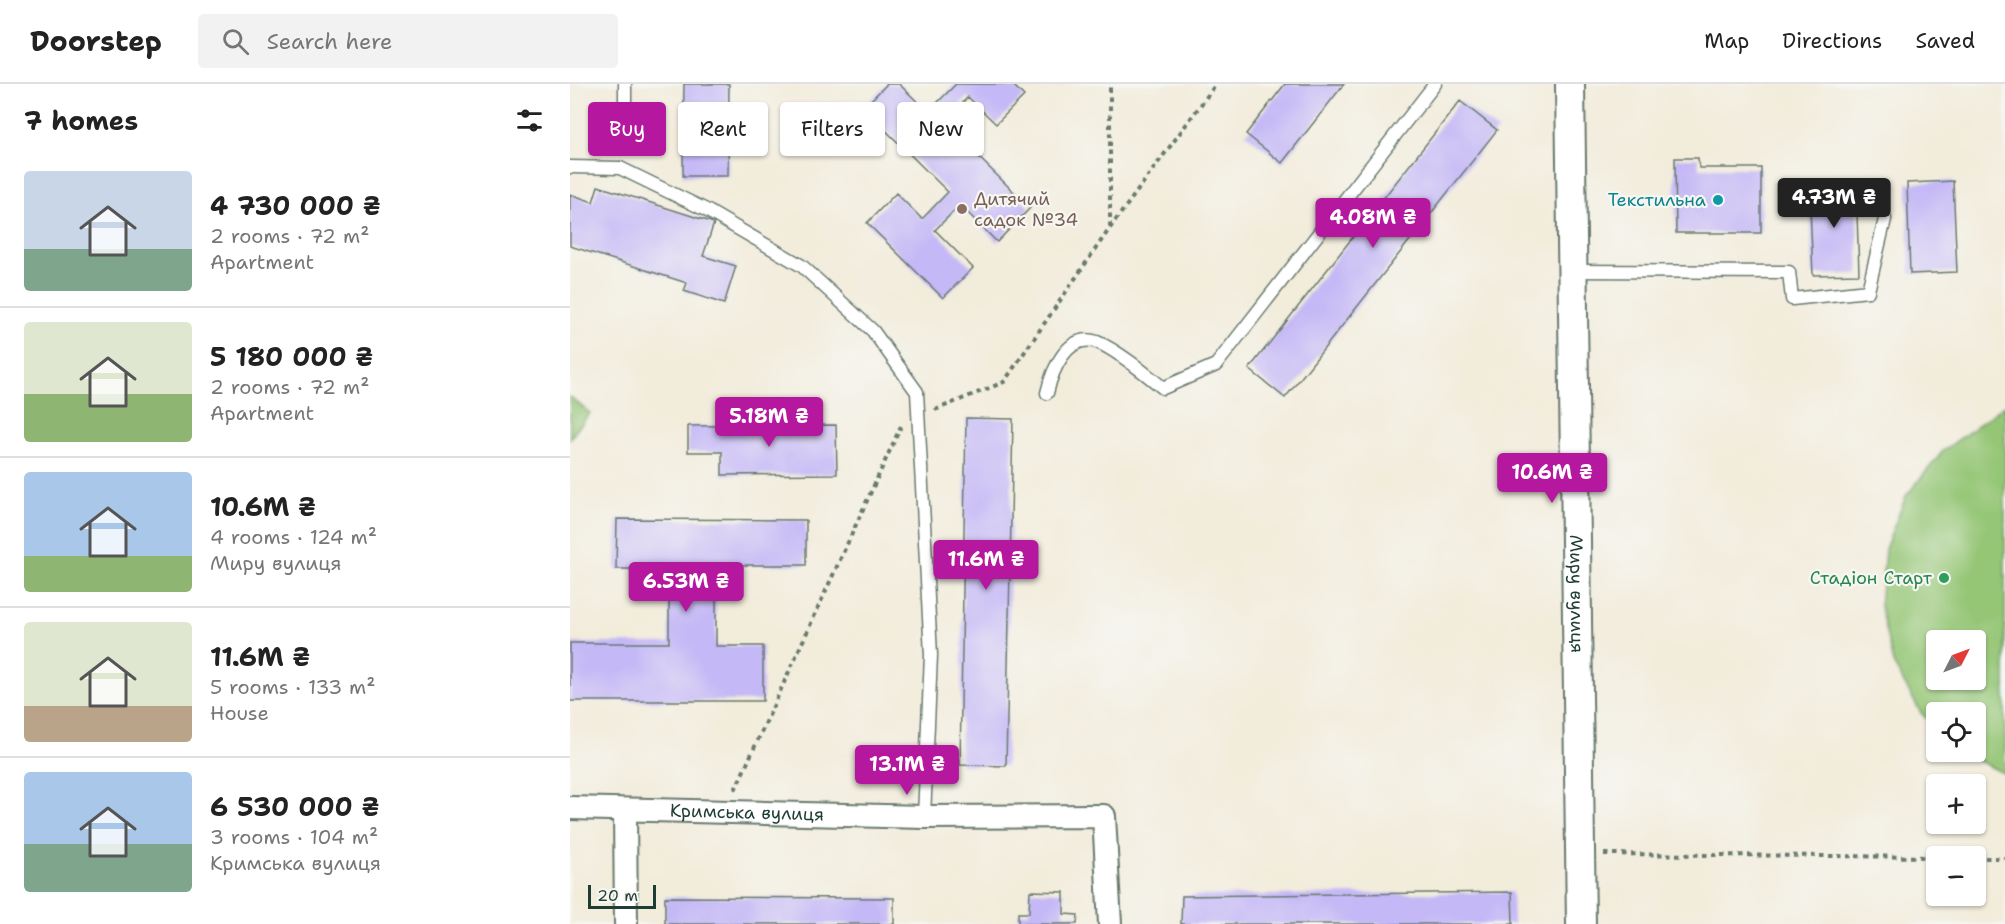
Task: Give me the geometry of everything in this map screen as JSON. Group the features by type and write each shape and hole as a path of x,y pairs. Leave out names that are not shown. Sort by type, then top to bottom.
{"street":[{"name":"Миру вулиця","path":"1570,84 1581,924"},
{"name":"Кримська вулиця","path":"570,808 924,817 1104,816 1110,924"},
{"path":"625,810 626,924"}],"lane":[{"path":"625,84 625,102"},
{"path":"1047,393 1051,375 1057,364 1066,351 1077,342 1095,342 1139,368 1163,388 1216,365 1435,84"},
{"path":"570,167 621,168 706,210 802,266 873,332 917,392 931,655 924,817"},
{"path":"1572,271 1789,272 1792,299 1868,291 1886,219"}],"path":[{"path":"1110,84 1110,228"},
{"path":"918,417 1004,382 1110,228 1216,84"},
{"path":"726,811 917,392"},
{"path":"1580,854 1926,857"},
{"path":"1986,858 2005,858"}],"green space":[{"path":"570,397 590,413 570,438"},
{"name":"Стадіон Старт","path":"2005,405 2005,774 1981,762 1986,762 1986,702 1926,702 1926,718 1893,663 1880,607 1885,549 1906,496 1943,451"}],"building":[{"path":"684,84 729,84 729,102 684,102"},
{"path":"887,84 899,84 918,102 897,102 897,142 885,130 885,102 869,102"},
{"path":"956,84 1012,84 1024,96 996,124 984,112 984,102 973,102 968,97 963,102 938,102"},
{"path":"1285,84 1344,84 1282,163 1246,134"},
{"path":"1460,101 1497,130 1285,398 1249,369"},
{"path":"683,156 728,156 728,176 683,176"},
{"path":"912,156 977,156 1030,208 997,242 960,205 935,230 973,268 943,298 867,223 896,193 922,219 948,192"},
{"name":"Текстильна","path":"1675,158 1698,158 1699,168 1761,168 1761,233 1676,233"},
{"path":"1953,181 1957,272 1910,274 1907,183"},
{"path":"1856,183 1859,274 1813,275 1809,184"},
{"path":"598,186 714,223 703,256 736,266 724,304 684,291 687,283 570,246 570,194 593,202"},
{"path":"966,418 1013,419 1006,766 960,765"},
{"path":"836,425 837,474 722,475 722,452 688,452 688,426"},
{"path":"617,519 806,520 806,565 716,565 716,646 763,646 763,701 570,701 570,643 669,643 669,569 616,569"},
{"path":"1030,891 1064,892 1064,914 1078,915 1077,924 1018,924 1018,913 1029,913"},
{"path":"1512,892 1513,924 1181,924 1182,896"},
{"path":"665,897 894,898 894,924 665,924"}],"place":[{"name":"Текстильна","path":"1718,200"},
{"name":"Дитячий садок №34","path":"962,209"},
{"name":"Стадіон Старт","path":"1944,578"}]}
